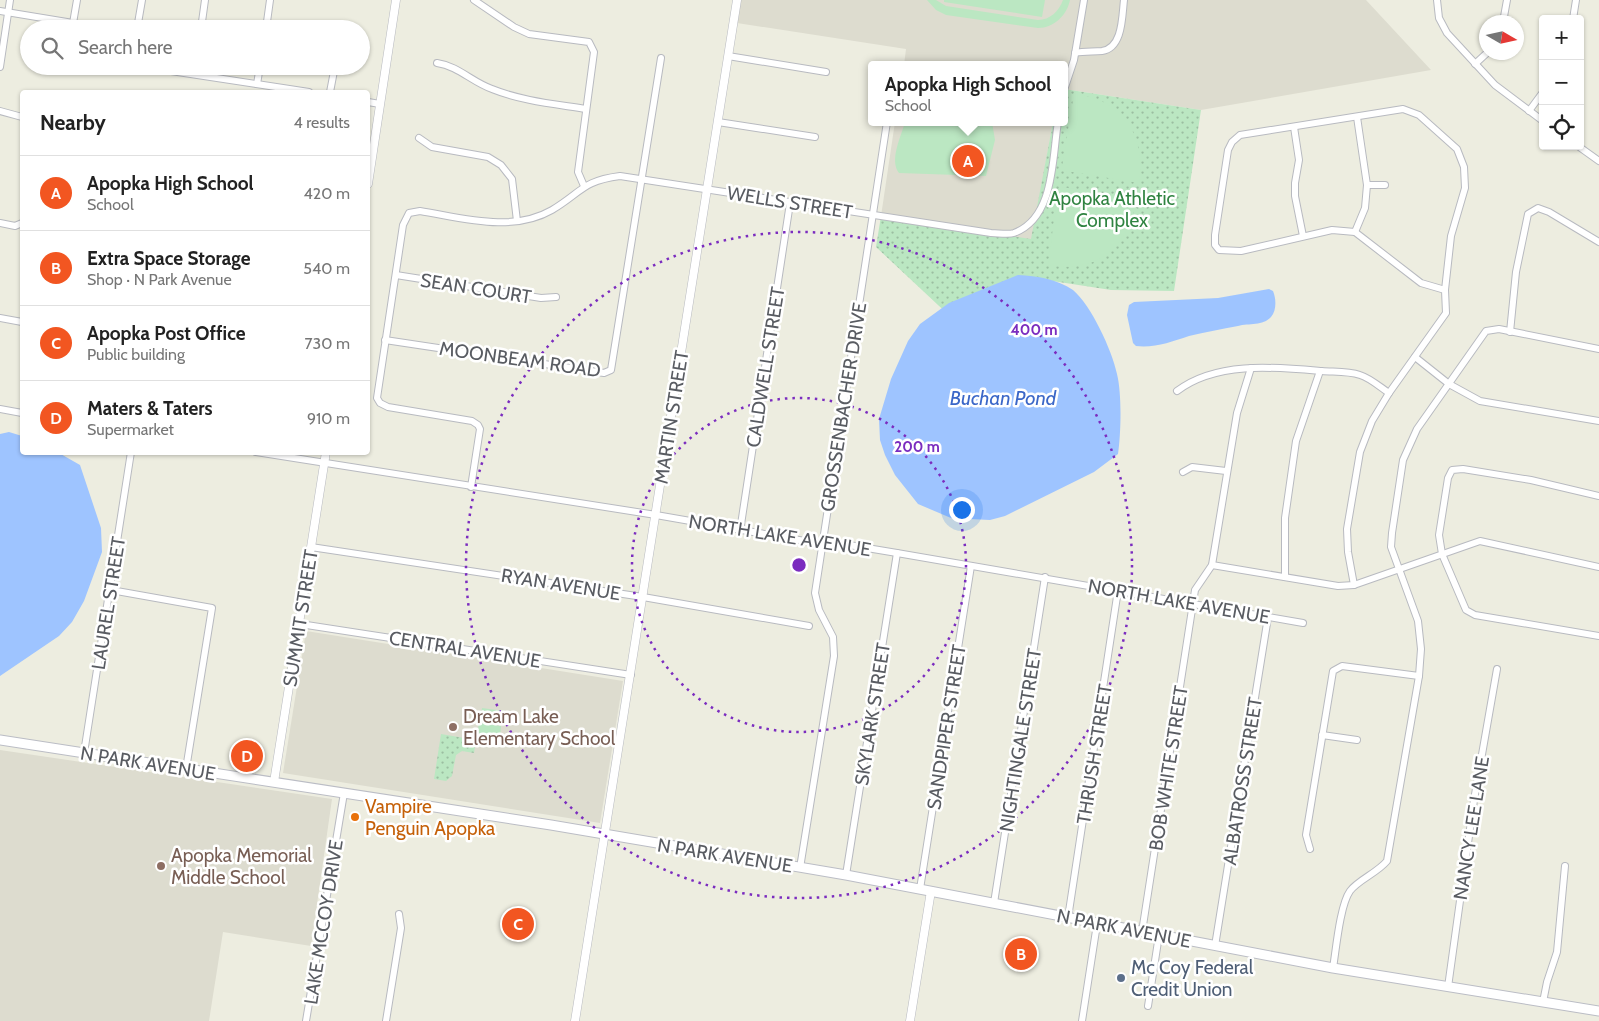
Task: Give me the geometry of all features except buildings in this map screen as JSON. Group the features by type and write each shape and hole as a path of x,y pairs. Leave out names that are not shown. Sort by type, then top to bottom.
{"main road":[{"name":"N PARK AVENUE","path":"0,740 344,793 846,875 1333,968 1599,1011"}],"street":[{"path":"0,67 10,0"},
{"path":"73,20 77,0"},
{"path":"139,20 142,0"},
{"path":"203,20 206,0"},
{"path":"267,20 270,0"},
{"path":"370,171 396,0"},
{"path":"474,0 514,27 529,34 589,42 594,52 578,172 584,186"},
{"name":"MARTIN STREET","path":"575,1021 644,597 736,0"},
{"path":"1068,77 1075,53 1084,0"},
{"path":"1075,53 1089,50 1104,51 1111,48 1118,39 1124,0"},
{"path":"1437,0 1439,18 1446,33 1495,85 1539,117"},
{"path":"1504,15 1507,0"},
{"path":"1574,15 1576,0"},
{"path":"0,11 45,20"},
{"path":"728,56 826,72"},
{"path":"641,178 661,58"},
{"path":"1475,64 1479,60"},
{"path":"437,63 450,65 490,89 514,97 586,109"},
{"path":"194,75 296,90"},
{"path":"257,84 258,75"},
{"path":"330,90 333,75"},
{"path":"1529,111 1539,97"},
{"path":"370,102 380,104"},
{"path":"1354,585 1348,552 1347,529 1360,452 1372,420 1446,313 1445,290 1451,236 1465,188 1464,167 1457,149 1419,115 1403,110 1240,135 1232,142 1215,235 1216,245 1219,250 1229,252 1241,251 1332,230 1355,232 1421,283 1445,290"},
{"path":"0,111 20,116"},
{"path":"1355,232 1365,208 1367,185 1357,118"},
{"path":"718,122 814,137"},
{"name":"GROSSENBACHER DRIVE","path":"800,868 834,656 833,637 819,610 815,593 886,126"},
{"name":"WELLS STREET","path":"396,275 403,225 407,216 412,212 496,224 517,221 552,210 584,186 599,179 620,176 991,233 1013,234 1027,227 1039,215 1046,202 1057,126"},
{"path":"1294,128 1299,160 1295,196 1303,236"},
{"path":"419,138 432,147 488,157 501,165 512,179 517,221"},
{"path":"1584,150 1599,161"},
{"name":"MOONBEAM ROAD","path":"385,340 604,373 611,370 641,178"},
{"path":"1367,185 1385,185"},
{"name":"CALDWELL STREET","path":"740,531 790,202"},
{"path":"1510,332 1516,272 1528,214 1538,208 1599,242"},
{"path":"0,223 15,226 20,224"},
{"path":"396,275 377,391 380,402 391,408 472,421 478,425 480,429 471,487"},
{"name":"SEAN COURT","path":"396,275 541,298 556,297"},
{"path":"0,318 20,322"},
{"path":"1333,968 1343,911 1350,891 1381,869 1387,861 1419,676 1421,649 1418,620 1392,547 1392,533 1403,460 1417,429 1486,332 1492,329 1599,349"},
{"path":"1414,357 1449,384 1480,401 1599,421"},
{"path":"1177,391 1192,380 1250,368 1358,374 1389,393"},
{"path":"1250,368 1237,413 1212,565 1338,586 1354,585 1480,541 1599,567"},
{"path":"1285,577 1285,518 1296,441 1320,371"},
{"path":"0,409 20,412"},
{"name":"LAUREL STREET","path":"84,753 131,455"},
{"name":"NORTH LAKE AVENUE","path":"273,455 656,515 822,544 849,545 1045,577 1303,623"},
{"name":"SUMMIT STREET","path":"274,782 326,455"},
{"path":"1183,472 1192,468 1226,471"},
{"path":"1599,496 1531,480 1463,468 1452,470 1448,478 1439,535 1442,554 1466,610 1475,615 1599,636"},
{"name":"RYAN AVENUE","path":"312,547 644,597 809,626"},
{"name":"SKYLARK STREET","path":"846,875 898,553"},
{"name":"BOB WHITE STREET","path":"1142,932 1195,590 1212,565"},
{"name":"SANDPIPER STREET","path":"920,889 971,566"},
{"name":"NIGHTINGALE STREET","path":"994,903 1045,577"},
{"path":"110,590 212,608 186,769"},
{"name":"THRUSH STREET","path":"1068,918 1118,590"},
{"name":"ALBATROSS STREET","path":"1215,946 1268,617"},
{"name":"CENTRAL AVENUE","path":"300,624 631,674"},
{"path":"1310,849 1306,835 1333,671 1342,666 1419,676"},
{"name":"NANCY LEE LANE","path":"1448,986 1474,800 1497,669"},
{"path":"1322,735 1357,740"},
{"name":"LAKE MCCOY DRIVE","path":"306,1021 344,793"},
{"path":"1544,1002 1547,982 1557,952 1565,866"},
{"path":"910,1021 930,891"},
{"path":"386,1021 401,928 399,914"},
{"path":"1082,1021 1097,924"},
{"path":"1148,1006 1160,935"}],"shaded area":[{"path":"740,0 1366,0 1431,70 1201,110 1068,90 1068,61 904,61 906,49 737,23"},
{"path":"894,126 1052,126 1032,240 881,216"},
{"name":"Dream Lake Elementary School","path":"306,631 623,681 600,823 283,773"},
{"name":"Apopka Memorial Middle School","path":"0,750 332,799 311,946 223,932 209,1021 0,1021"}],"green space":[{"path":"927,0 936,0 946,6 1042,20 1054,14 1063,0 1070,0 1066,11 1059,20 1049,26 1038,28 946,15 936,10"},
{"path":"944,0 1045,0 1042,17 944,2"},
{"name":"Apopka Athletic Complex","path":"1068,90 1201,110 1174,291 1111,290 1033,278 969,334 876,247 881,216 1031,239 1052,126 1068,126"},
{"path":"1074,94 1091,97 1106,103 1128,123 1135,136 1139,150 1139,183 1066,171 1062,167"},
{"path":"904,126 993,126 995,140 986,176 899,173 896,168 895,155"},
{"path":"1062,187 1137,199 1133,216 1126,231 1108,253 1096,261 1066,267 1048,265 1058,190"},
{"path":"482,708 504,711 502,724 480,721"},
{"path":"479,723 501,726 500,739 477,735"},
{"path":"441,734 476,740 474,753 462,751 456,755 452,776 446,781 434,779"}],"water":[{"name":"Buchan Pond","path":"1018,275 1047,279 1067,286 1080,297 1094,317 1111,353 1119,382 1120,435 1118,454 1094,472 1005,516 990,520 951,518 918,504 895,475 880,440 879,419 891,379 908,341 920,324 949,303"},
{"path":"1269,289 1274,294 1275,308 1271,317 1264,322 1201,333 1156,345 1136,346 1133,343 1127,315 1129,305 1134,302 1218,298"},
{"path":"9,432 20,435 20,455 62,455 80,465 101,528 102,552 84,601 72,622 59,636 0,676 0,434"}],"place":[{"name":"Apopka High School","path":"968,161"},
{"name":"Dream Lake Elementary School","path":"453,727"},
{"name":"Maters & Taters","path":"247,756"},
{"name":"Vampire Penguin Apopka","path":"355,817"},
{"name":"Apopka Memorial Middle School","path":"161,866"},
{"name":"Apopka Post Office","path":"518,924"},
{"name":"Extra Space Storage","path":"1021,954"},
{"name":"Mc Coy Federal Credit Union","path":"1121,978"}]}
